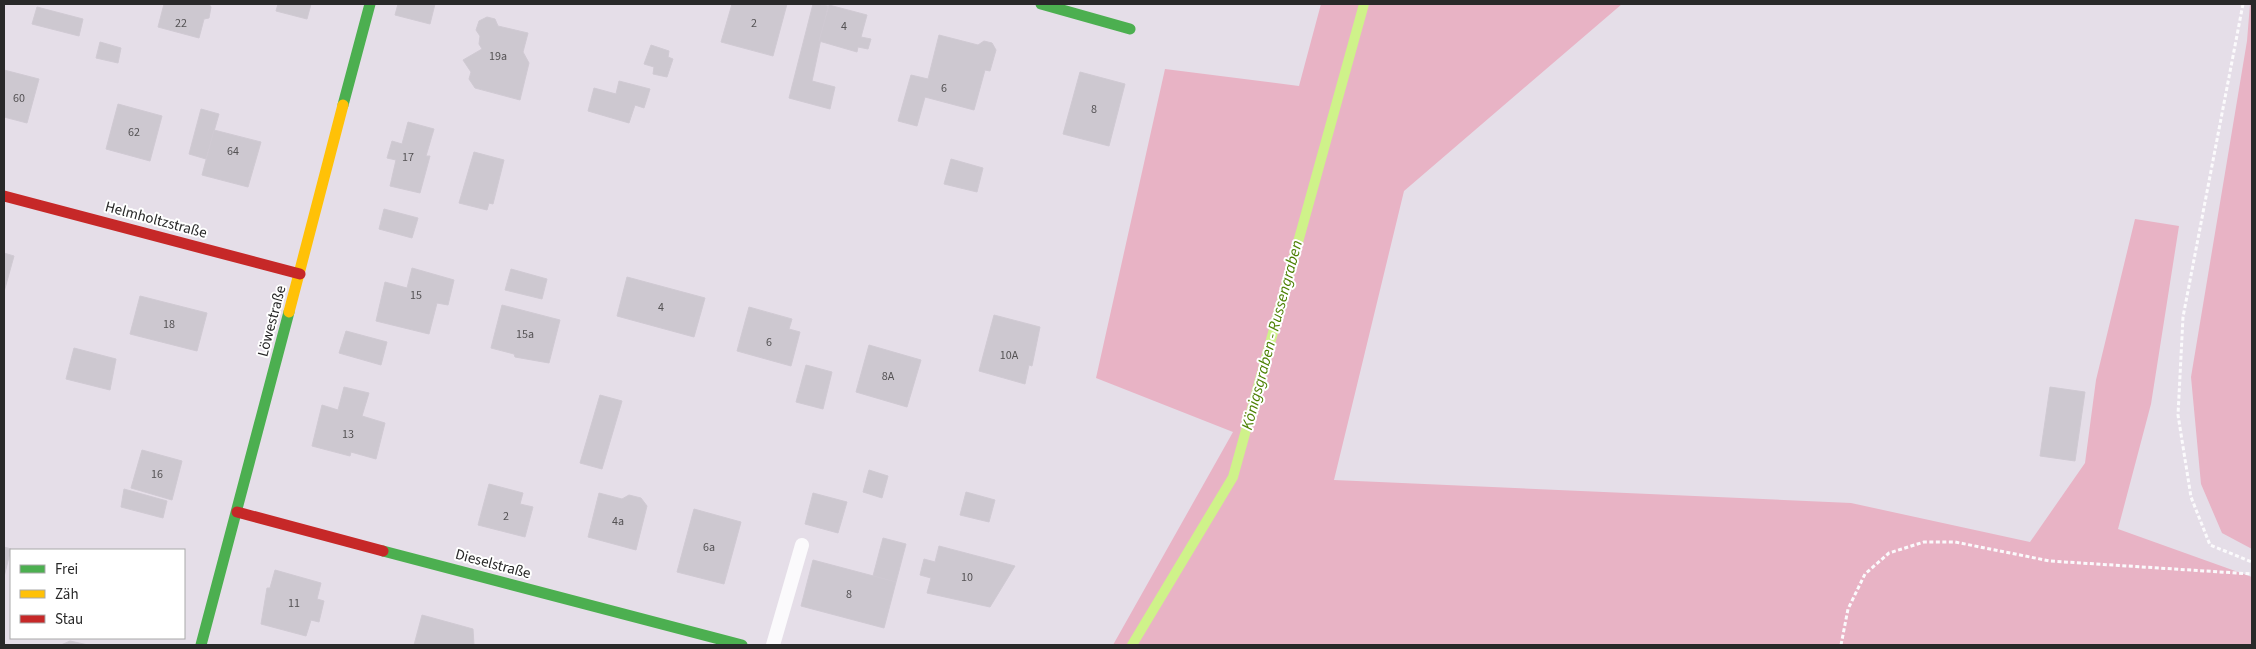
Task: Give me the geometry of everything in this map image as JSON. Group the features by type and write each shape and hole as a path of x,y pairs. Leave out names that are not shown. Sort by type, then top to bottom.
{"street":[{"name":"Löwestraße","path":"201,645 370,4"},
{"path":"1041,4 1130,28"},
{"name":"Helmholtzstraße","path":"4,196 300,274"},
{"name":"Dieselstraße","path":"237,512 742,645"}],"lane":[{"path":"772,645 802,545"}],"path":[{"path":"2243,4 2183,317 2178,415 2191,497 2210,545 2252,562"},
{"path":"1841,645 1848,609 1865,574 1889,553 1924,542 1956,542 2050,561 2252,574"}],"shaded area":[{"path":"1321,4 1622,4 1404,191 1334,480 1851,503 2030,542 2085,463 2096,380 2135,219 2179,226 2151,404 2118,529 2252,577 2252,645 1113,645 1233,432 1096,378 1165,69 1299,86"},
{"path":"2250,4 2252,4 2252,549 2222,533 2201,484 2191,377 2247,41"}],"building":[{"path":"164,4 209,4 211,7 209,18 204,19 199,38 158,27"},
{"path":"278,4 311,4 307,19 276,11"},
{"path":"398,4 435,4 430,24 395,15"},
{"path":"732,4 787,4 773,56 721,42"},
{"path":"813,4 828,6 812,81 835,87 830,109 789,98"},
{"path":"829,5 867,15 861,37 871,39 868,49 858,47 857,52 819,41"},
{"path":"37,7 83,19 79,36 32,24"},
{"path":"487,17 495,19 498,26 528,33 523,52 529,63 520,100 475,88 469,79 471,72 463,60 482,49 479,44 480,36 476,30 479,21"},
{"path":"939,35 978,45 984,41 992,43 996,50 990,71 985,70 974,110 925,97 917,126 898,121 911,75 928,79"},
{"path":"100,42 121,48 118,63 96,58"},
{"path":"651,45 669,51 668,57 673,59 667,77 653,74 654,67 644,64"},
{"path":"4,70 39,79 27,123 4,117"},
{"path":"1080,72 1125,84 1109,146 1063,134"},
{"path":"619,81 650,89 644,108 635,105 629,123 588,111 594,88 616,94"},
{"path":"118,104 162,116 150,161 106,149"},
{"path":"201,109 219,114 206,159 189,154"},
{"path":"408,122 434,129 426,156 430,156 420,193 390,186 396,160 387,158 392,141 402,144"},
{"path":"214,130 261,142 248,187 202,175"},
{"path":"474,152 504,160 493,204 489,203 487,210 459,203"},
{"path":"951,159 983,168 977,192 944,184"},
{"path":"384,209 418,218 412,238 379,229"},
{"path":"4,253 14,256 4,292"},
{"path":"412,268 454,280 448,305 437,303 429,334 376,321 385,282 407,288"},
{"path":"511,269 547,279 542,299 505,290"},
{"path":"627,277 705,298 694,337 617,316"},
{"path":"140,296 207,313 197,351 130,334"},
{"path":"502,305 560,320 549,363 515,357 514,354 491,348"},
{"path":"749,307 792,319 789,329 800,332 791,366 737,351"},
{"path":"994,315 1040,327 1032,366 1029,365 1025,384 979,371"},
{"path":"346,331 387,342 381,365 339,353"},
{"path":"869,345 921,360 907,407 856,392"},
{"path":"74,348 116,359 110,390 66,379"},
{"path":"806,365 832,372 823,409 796,402"},
{"path":"344,387 369,393 362,416 385,423 376,459 351,452 350,456 312,446 322,405 338,410"},
{"path":"2050,387 2085,392 2075,461 2040,456"},
{"path":"600,395 622,401 602,469 580,463"},
{"path":"142,450 182,461 172,500 131,488"},
{"path":"869,470 888,476 882,498 863,492"},
{"path":"489,484 523,493 520,504 533,507 525,537 478,525"},
{"path":"124,489 167,501 163,518 121,507"},
{"path":"966,492 995,500 989,522 960,515"},
{"path":"599,493 622,499 629,495 641,498 647,506 636,550 588,537"},
{"path":"813,493 847,502 838,533 805,524"},
{"path":"694,509 741,522 724,584 677,572"},
{"path":"883,538 906,544 896,582 873,576"},
{"path":"939,546 1015,566 990,607 927,593 931,578 920,575 924,559 935,562"},
{"path":"4,547 11,549 4,577"},
{"path":"813,560 896,582 884,628 801,606"},
{"path":"275,570 321,583 317,599 324,601 319,622 311,620 306,636 261,624 267,588 270,588"},
{"path":"422,615 473,629 474,645 414,645"},
{"path":"70,641 88,645 61,645"}],"waterway":[{"name":"Königsgraben - Russengraben","path":"1132,645 1233,477 1364,4"}],"traffic: fast":[{"path":"343,105 370,4"},
{"path":"1041,4 1130,29"},
{"path":"201,645 289,312"},
{"path":"383,551 742,645"}],"traffic: slow":[{"path":"289,312 343,105"}],"traffic: jam":[{"path":"4,196 300,274"},
{"path":"237,512 383,551"}]}
